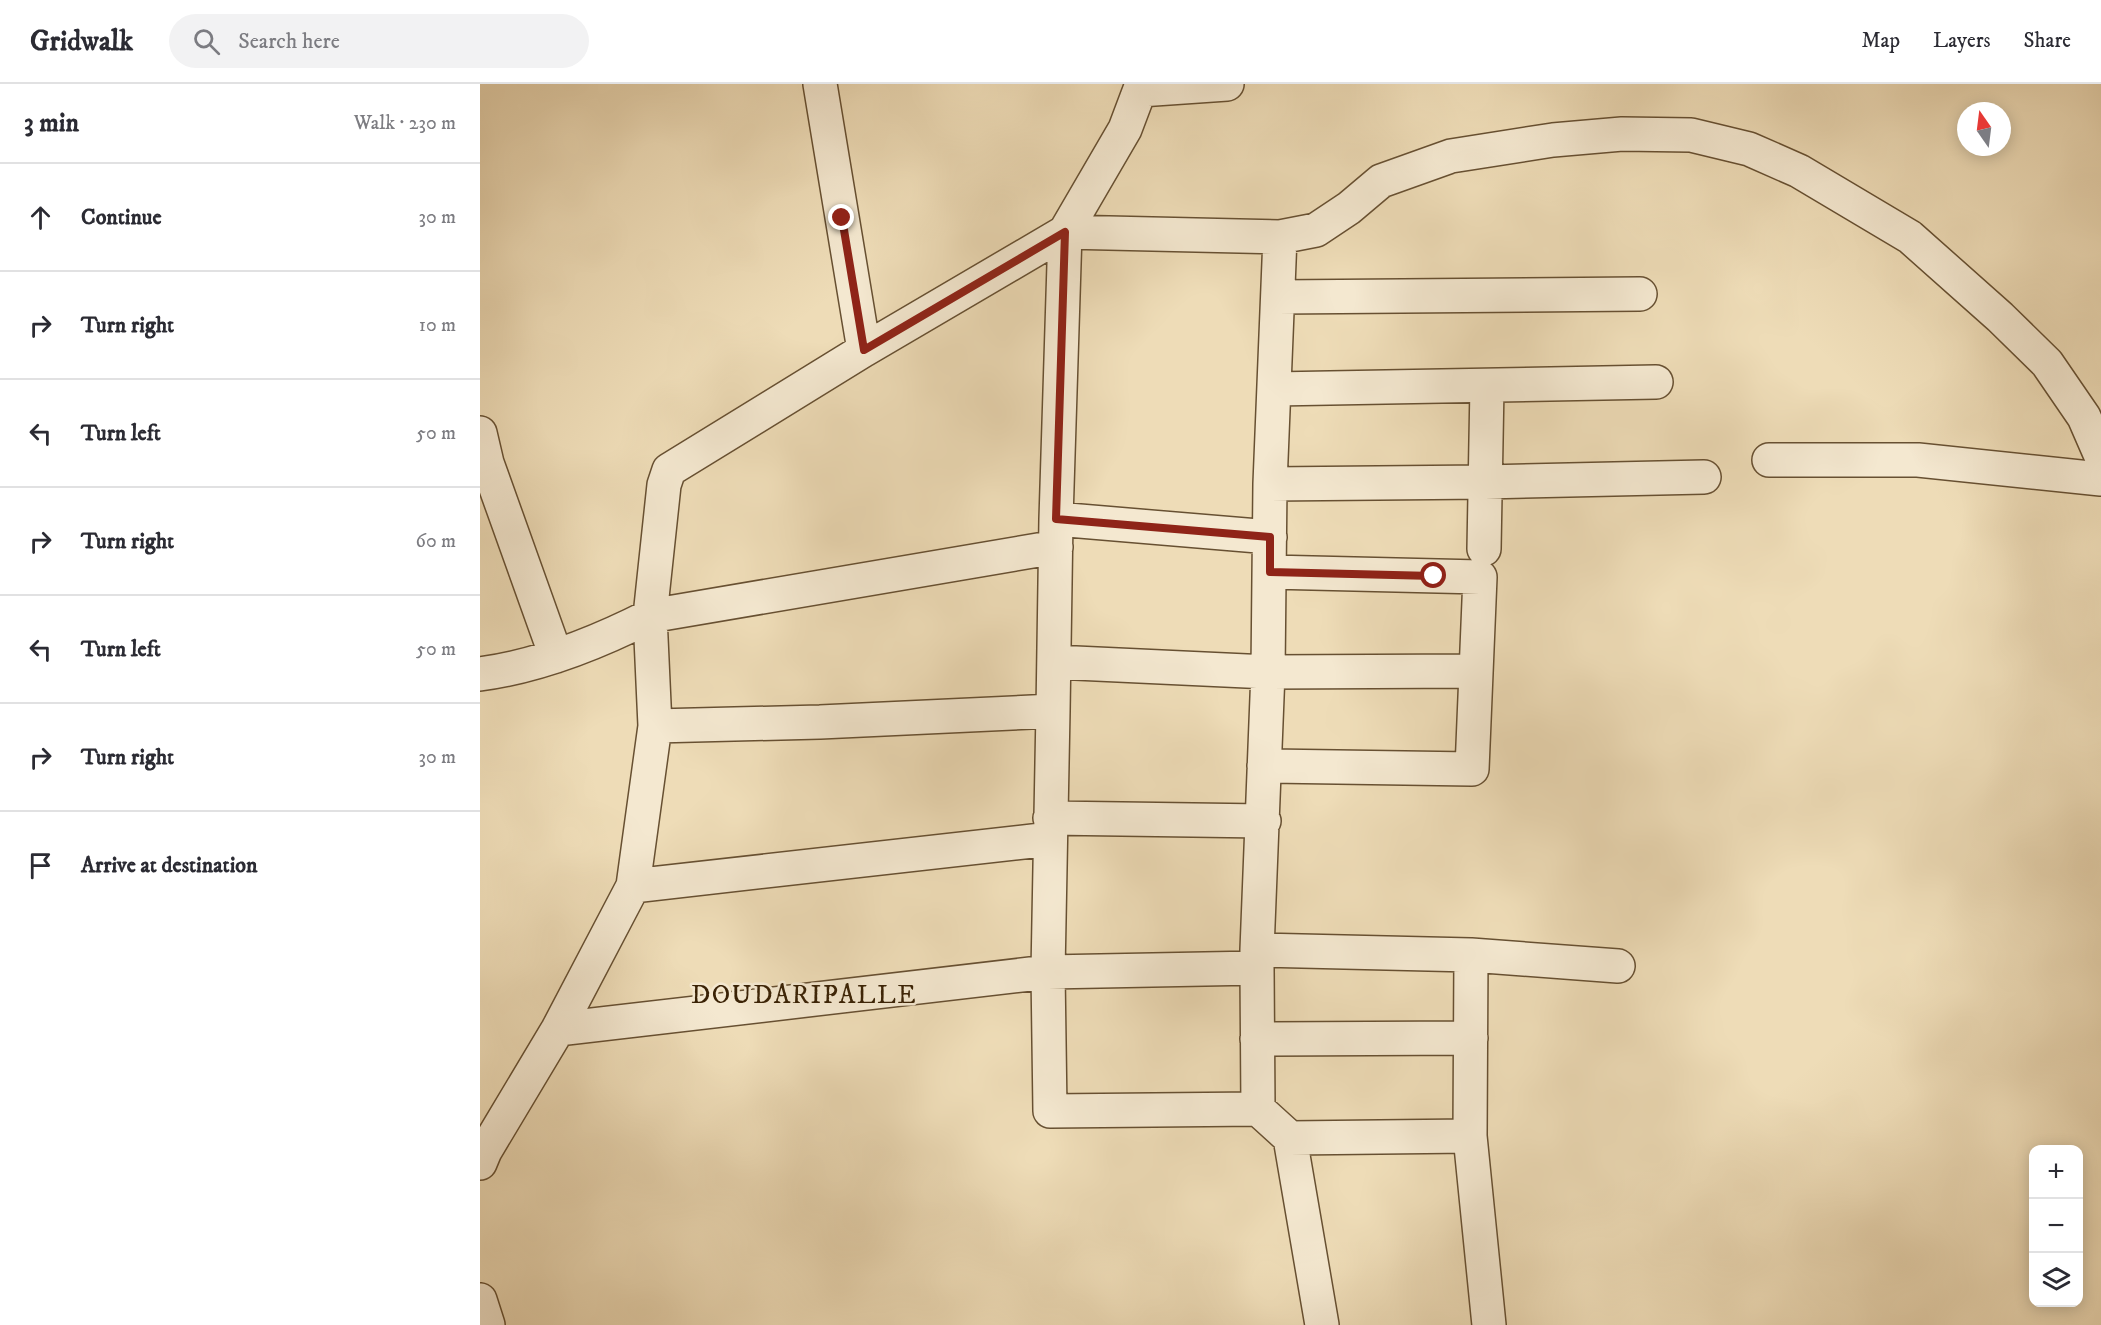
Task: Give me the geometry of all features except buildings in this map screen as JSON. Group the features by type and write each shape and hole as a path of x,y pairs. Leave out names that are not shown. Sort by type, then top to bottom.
{"street":[{"path":"820,84 864,350"},
{"path":"1227,84 1141,87 1125,129 1065,232 1050,829 1048,972 1050,1110 1258,1109 1290,1138 1322,1325"},
{"path":"480,1163 558,1029 633,886 655,726 650,616 664,485 669,470 864,350 1065,232 1280,237 1316,230 1349,208 1382,181 1451,156 1553,140 1622,134 1691,135 1749,149 1799,171 1910,237 2000,317 2047,363 2084,417 2101,456"},
{"path":"1258,1109 1257,959 1269,672 1270,484 1280,237"},
{"path":"1278,297 1640,294"},
{"path":"1274,389 1656,382"},
{"path":"1484,549 1487,386"},
{"path":"480,433 487,463 556,657"},
{"path":"1768,460 1918,460 2101,479"},
{"path":"1270,484 1704,477"},
{"path":"480,674 500,672 556,657 614,634 650,616 1056,533 1270,537"},
{"path":"1264,766 1472,769 1480,578 1270,572"},
{"path":"1054,662 1269,672 1475,671"},
{"path":"655,726 820,722 1053,711"},
{"path":"633,886 1050,829 1264,821"},
{"path":"558,1029 1048,972 1257,959 1471,955 1618,966"},
{"path":"1471,955 1470,1136 1490,1325"},
{"path":"1257,1039 1471,1038"},
{"path":"1290,1138 1470,1136"},
{"path":"480,1300 488,1325"}],"district":[{"name":"DOUDARIPALLE","path":"804,995"}],"route":[{"path":"842,218 864,350 1065,232 1056,519 1270,537 1270,572 1434,576"}]}
